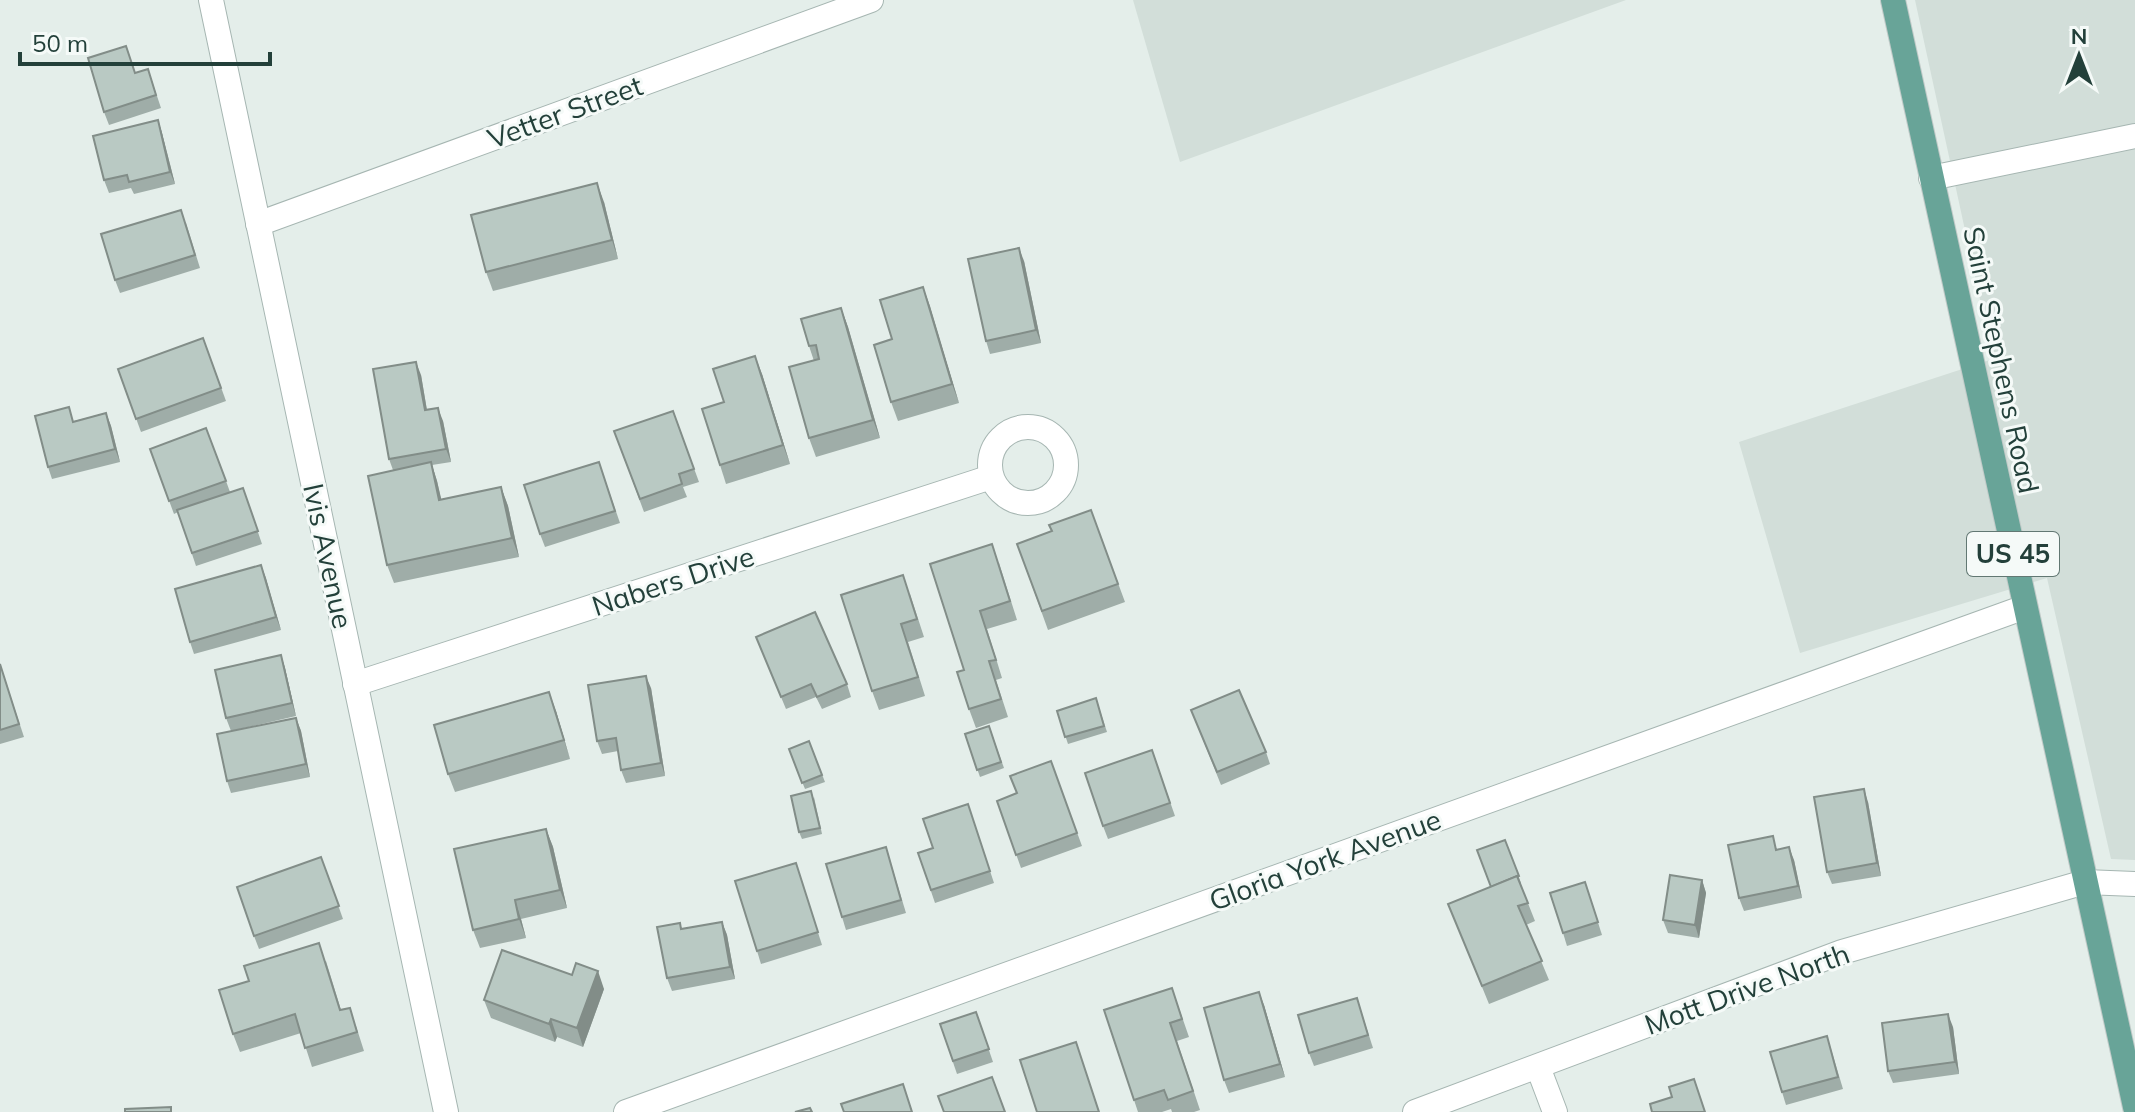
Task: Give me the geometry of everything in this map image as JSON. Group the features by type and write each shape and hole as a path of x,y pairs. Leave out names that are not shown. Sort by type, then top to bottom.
{"main road":[{"name":"Saint Stephens Road","path":"1893,0 2135,1107"}],"street":[{"name":"Ivis Avenue","path":"211,0 446,1112"},
{"name":"Vetter Street","path":"258,224 871,0"},
{"path":"1931,178 2135,136"},
{"name":"Nabers Drive","path":"355,684 991,477"},
{"name":"Gloria York Avenue","path":"626,1112 2025,607"},
{"name":"Mott Drive North","path":"1415,1112 1842,952 2085,882 2135,884"},
{"path":"1538,1067 1555,1112"}],"shaded area":[{"path":"1133,0 1626,0 1180,162"},
{"path":"1915,0 2135,0 2135,860 2111,859 2047,578 1800,653 1739,442 1993,359"}],"building":[{"path":"126,46 135,73 148,69 156,95 104,112 88,58"},
{"path":"158,120 170,172 129,182 127,175 104,180 93,136"},
{"path":"597,183 612,240 486,272 471,215"},
{"path":"181,210 195,255 115,280 101,234"},
{"path":"1019,248 1036,330 986,341 968,259"},
{"path":"923,287 952,384 891,402 874,345 892,339 880,300"},
{"path":"841,308 873,420 809,438 789,367 819,359 816,345 809,346 801,319"},
{"path":"203,338 221,388 136,419 118,369"},
{"path":"755,356 783,445 720,465 702,409 724,402 713,369"},
{"path":"416,362 425,410 438,408 446,449 389,459 373,369"},
{"path":"69,407 73,422 106,413 115,449 48,467 35,416"},
{"path":"673,411 694,469 679,474 682,484 640,499 614,431"},
{"path":"206,428 226,481 169,501 150,449"},
{"path":"431,462 439,500 501,487 512,538 387,565 368,476"},
{"path":"599,462 615,511 540,534 524,485"},
{"path":"243,488 258,531 192,553 177,510"},
{"path":"1091,510 1118,584 1042,611 1017,544 1052,531 1049,525"},
{"path":"992,544 1010,601 980,611 996,660 989,661 1001,699 969,709 957,672 964,670 930,564"},
{"path":"261,565 276,617 190,642 175,589"},
{"path":"903,575 917,619 901,624 918,677 872,691 841,595"},
{"path":"815,612 847,684 817,697 811,684 781,697 756,637"},
{"path":"281,655 292,703 226,718 215,670"},
{"path":"0,664 19,724 0,730"},
{"path":"646,676 661,763 621,770 616,738 597,741 588,685"},
{"path":"1239,690 1266,752 1217,772 1191,710"},
{"path":"549,692 564,740 448,774 434,725"},
{"path":"1096,698 1104,726 1065,737 1057,711"},
{"path":"296,718 306,764 227,781 217,734"},
{"path":"989,726 1001,762 977,770 965,734"},
{"path":"809,741 822,775 802,783 789,749"},
{"path":"1152,750 1170,803 1103,826 1085,773"},
{"path":"1051,761 1077,833 1016,855 997,801 1017,793 1010,776"},
{"path":"1864,789 1877,863 1827,872 1814,797"},
{"path":"811,791 820,828 799,832 791,796"},
{"path":"968,804 990,871 931,890 918,853 933,848 923,819"},
{"path":"546,829 560,890 515,900 519,919 473,930 454,849"},
{"path":"1773,836 1776,850 1789,847 1798,886 1739,898 1728,845"},
{"path":"1505,840 1519,876 1491,887 1477,850"},
{"path":"886,847 901,900 842,917 826,864"},
{"path":"321,857 339,906 254,936 237,887"},
{"path":"796,863 818,932 757,951 735,881"},
{"path":"1670,875 1702,880 1695,925 1663,920"},
{"path":"1517,876 1528,903 1518,906 1542,961 1482,986 1448,904"},
{"path":"1585,882 1598,922 1563,933 1550,893"},
{"path":"722,922 730,967 667,978 657,927 680,923 681,929"},
{"path":"319,943 340,1010 350,1008 357,1032 305,1048 295,1014 233,1034 219,990 249,981 244,966"},
{"path":"502,950 572,975 576,963 598,971 577,1028 551,1019 549,1024 484,1000"},
{"path":"1172,988 1182,1019 1170,1023 1193,1091 1168,1100 1164,1090 1134,1100 1104,1010"},
{"path":"1259,992 1280,1064 1224,1080 1204,1008"},
{"path":"1357,998 1368,1035 1309,1053 1298,1015"},
{"path":"976,1012 989,1049 953,1061 940,1024"},
{"path":"1948,1014 1955,1062 1888,1071 1882,1023"},
{"path":"1827,1036 1838,1077 1782,1092 1770,1052"},
{"path":"1076,1042 1099,1112 1037,1112 1020,1060"},
{"path":"992,1077 1005,1112 944,1112 938,1096"},
{"path":"1694,1079 1705,1112 1652,1112 1650,1104 1672,1097 1669,1087"},
{"path":"903,1084 912,1112 844,1112 841,1104"},
{"path":"171,1107 171,1112 125,1112 125,1109"}]}
